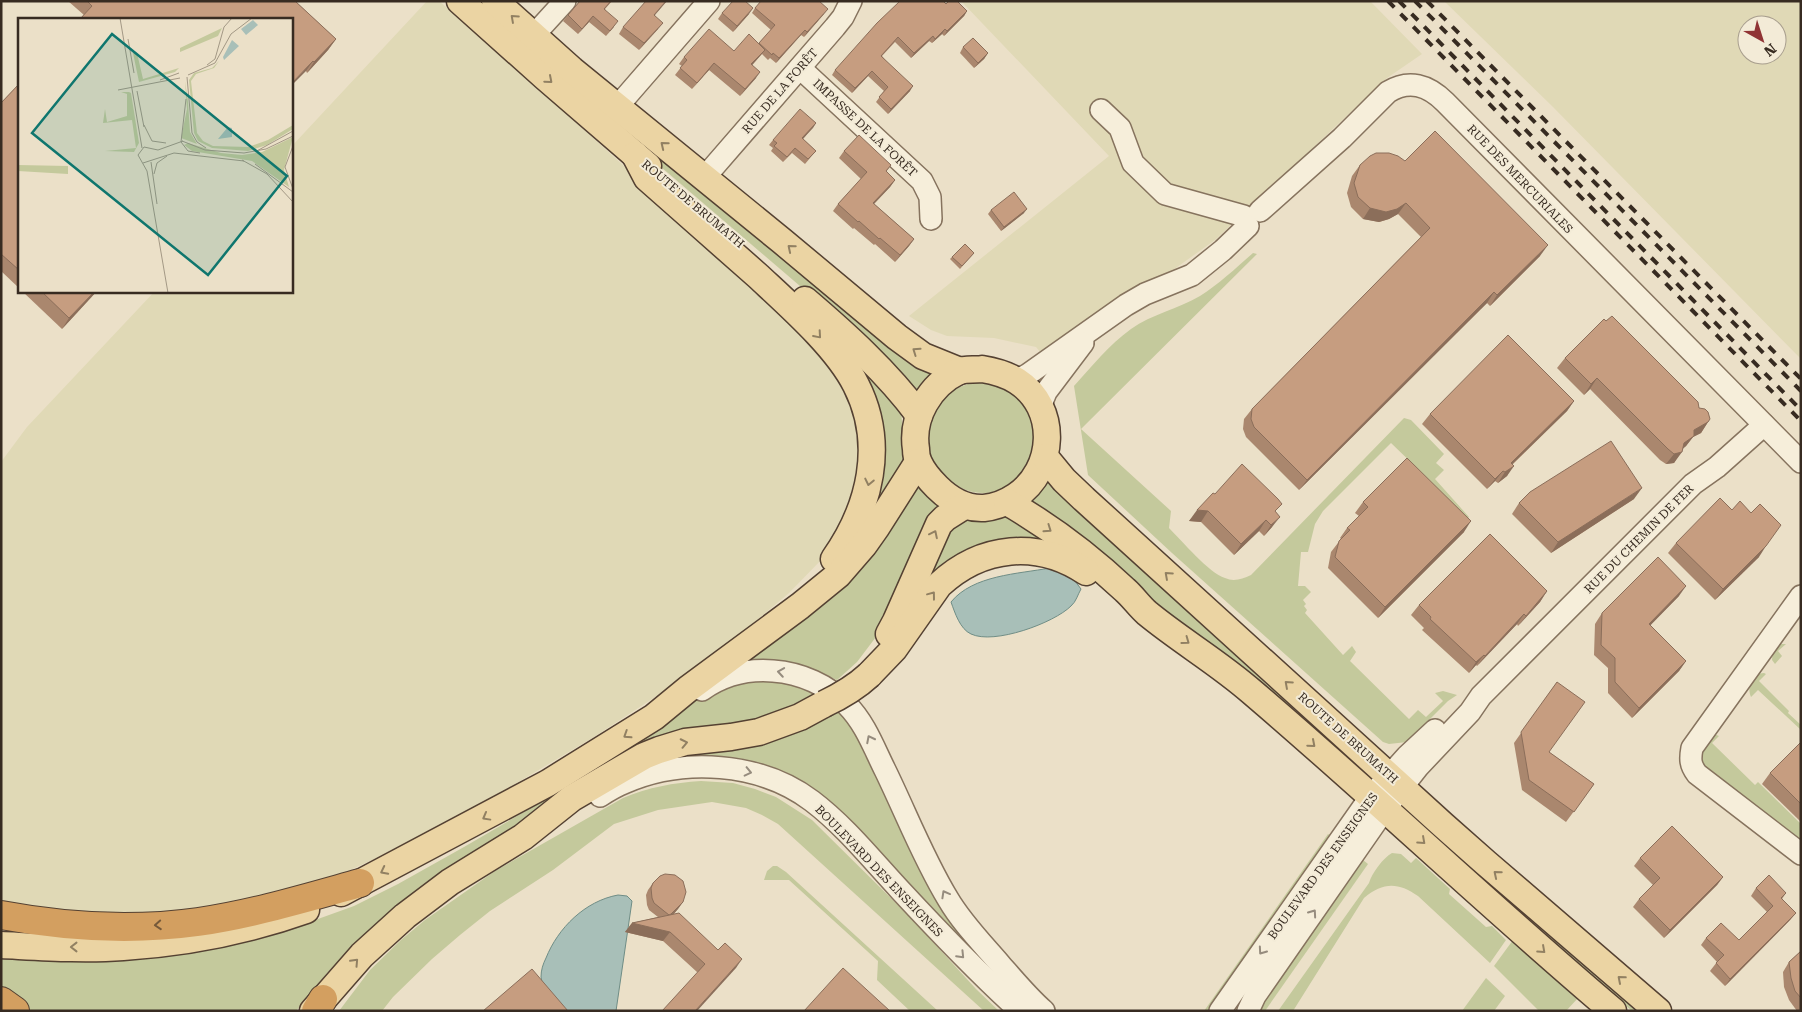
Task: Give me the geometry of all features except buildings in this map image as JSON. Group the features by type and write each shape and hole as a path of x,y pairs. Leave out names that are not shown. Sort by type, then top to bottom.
{"highway":[{"path":"1,915 74,925 135,926 197,922 288,904 360,883"},
{"path":"1,1001 15,1011"}],"main road":[{"name":"ROUTE DE BRUMATH","path":"460,1 635,155 831,322 889,379 919,415"},
{"path":"496,1 533,36 617,107 897,337 923,356 960,371 982,370 999,372 1017,380 1026,388 1040,407 1046,423 1048,440 1045,456 1037,475 1024,491 1007,502 985,508 964,506 945,496 930,480 918,462 915,445 915,427 919,415 928,397 941,384 960,371"},
{"path":"635,155 647,178 781,297 812,328 837,358 856,384 866,411 872,441 870,479 866,498 851,533 840,551 818,579 722,664"},
{"name":"ROUTE DE BRUMATH","path":"1045,456 1064,480 1084,499 1486,864 1658,1011"},
{"path":"1,945 58,948 123,947 199,939 263,924 324,904 548,783 654,717 838,575 864,545 918,462"},
{"path":"1007,502 1023,511 1079,552 1125,590 1147,612 1236,678 1548,956 1613,1011"},
{"path":"318,1007 362,956 404,916 450,882 523,837 572,798 644,756 659,750 685,742 732,738 759,732 786,723 840,697 857,686 896,621 939,524 964,506"},
{"path":"867,672 894,649 939,585 959,569 987,556 1019,551 1055,556 1071,562 1086,572 1117,598 1147,612"}],"street":[{"path":"533,36 565,1"},
{"path":"617,107 709,1"},
{"name":"RUE DE LA FORÊT","path":"704,178 800,68 843,16 851,1"},
{"name":"IMPASSE DE LA FORÊT","path":"800,68 922,181 930,197 931,219"},
{"name":"RUE DES MERCURIALES","path":"1017,380 1145,294 1192,275 1223,250 1251,218 1342,138 1388,92 1396,87 1407,85 1425,87 1436,94 1764,425"},
{"path":"1102,110 1120,128 1134,163 1165,194 1251,218"},
{"name":"RUE DES MERCURIALES","path":"1040,407 1046,392 1082,344 1106,320"},
{"path":"1764,425 1801,462"},
{"name":"RUE DU CHEMIN DE FER","path":"1481,696 1693,484 1764,425"},
{"path":"1801,596 1692,748 1690,758 1691,766 1697,774 1801,854"},
{"path":"654,717 718,680 742,672 756,670 783,671 806,678 827,688 847,704 864,728 949,901 974,935 1044,1011"},
{"name":"BOULEVARD DES ENSEIGNES","path":"1220,1011 1378,803 1396,782 1418,767 1470,712 1481,696"},
{"name":"BOULEVARD DES ENSEIGNES","path":"523,837 624,783 650,774 700,767 717,767 753,773 780,783 811,800 837,823 937,930 1020,1011"},
{"name":"BOULEVARD DES ENSEIGNES","path":"1248,1011 1255,996 1378,803"},
{"path":"995,988 1012,1011"}],"shaded area":[{"path":"427,1 439,1 499,52 727,260 805,339 832,372 847,397 858,427 860,480 825,556 789,593 718,653 681,680 594,737 436,831 326,881 267,904 113,923 1,901 1,462 27,427 154,292 292,292 292,146"},
{"path":"961,1 1370,1 1422,54 1387,78 1215,240 1173,270 1115,301 1041,353 1036,347 994,338 947,336 931,330 909,316 1109,156"},
{"path":"1444,1 1801,1 1801,359 1553,107"}],"green space":[{"path":"471,1 484,1 935,370 915,395 821,304"},
{"path":"1253,253 1257,254 1081,429 1171,511 1169,528 1196,556 1219,575 1235,580 1251,575 1404,418 1411,420 1444,454 1436,463 1444,470 1435,479 1469,517 1464,522 1419,475 1421,472 1391,443 1323,511 1315,524 1308,552 1301,552 1298,586 1305,586 1311,592 1303,600 1307,610 1305,613 1343,655 1352,646 1356,652 1350,661 1409,719 1418,710 1426,717 1443,701 1435,693 1443,691 1457,695 1448,701 1407,742 1389,744 1383,742 1088,475 1074,386 1108,349 1131,329 1148,319 1200,296 1221,281"},
{"path":"805,310 901,410 905,458 903,465 859,538 879,461"},
{"path":"986,380 1022,397 1039,437 1024,475 1020,480 993,492 981,493 959,487 940,472 933,462 928,442 934,413 945,397 960,387"},
{"path":"1049,478 1375,773 1370,778 1027,502"},
{"path":"912,479 942,504 882,629 857,662 837,680 794,664 759,660 747,661"},
{"path":"1003,514 1064,550 999,547 909,619 951,521"},
{"path":"1781,644 1786,644 1778,651 1782,656 1775,664 1772,660 1773,649"},
{"path":"1756,674 1766,674 1759,681 1801,725 1801,730 1758,690 1751,697 1750,688"},
{"path":"765,675 823,691 787,716 695,734 353,946 327,973 296,1011 31,1011 1,986 1,956 293,928 354,906 398,884 524,812 706,692"},
{"path":"844,706 864,735 864,754 874,772 886,785 1004,985 840,811 804,783 785,773 745,760 702,756 678,757"},
{"path":"1714,734 1719,736 1712,743 1755,785 1758,782 1801,824 1801,843 1701,765 1699,757"},
{"path":"701,781 733,783 755,789 776,797 812,820 909,916 976,989 999,1011 984,1011 778,824 746,808 712,802 658,810 614,824 553,870 490,911 460,935 393,997 382,1011 339,1011 370,970 401,940 425,920 495,871 623,798 661,786"},
{"path":"1328,834 1333,837 1211,1011 1204,1011"},
{"path":"1438,836 1531,920 1645,1011 1632,1011 1541,935 1436,839"},
{"path":"1392,853 1401,854 1411,863 1416,858 1450,889 1449,894 1486,927 1492,926 1506,940 1490,963 1418,896 1411,891 1397,886 1384,887 1364,898 1293,1011 1278,1011 1369,883 1378,866"},
{"path":"1363,860 1368,864 1265,1011 1257,1011"},
{"path":"773,866 777,866 786,872 938,1011 910,1011 877,980 878,961 789,880 764,880 767,871"},
{"path":"1513,940 1579,997 1566,1011 1539,1011 1494,966"},
{"path":"1486,978 1505,996 1494,1011 1462,1011"}],"water":[{"path":"1050,568 1072,577 1081,589 1073,604 1063,613 1038,625 994,637 981,637 971,634 961,625 951,602 960,593 971,586 997,577"},
{"path":"618,895 627,896 632,901 616,1011 566,1011 544,987 541,972 545,960 565,926 595,903"}],"railway":[{"path":"1388,1 1801,421"},
{"path":"1399,1 1801,410"},
{"path":"1415,1 1801,391"},
{"path":"1427,1 1801,379"}]}
